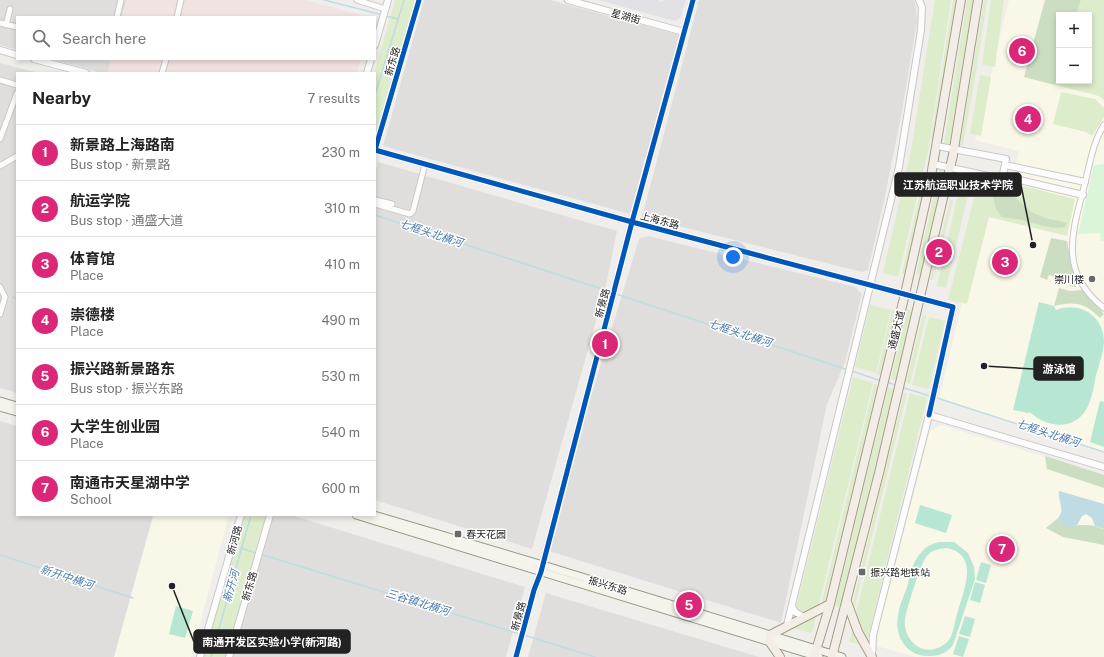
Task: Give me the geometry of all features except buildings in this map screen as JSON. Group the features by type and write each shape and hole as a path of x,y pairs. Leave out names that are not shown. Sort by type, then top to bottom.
{"main road":[{"name":"通盛大道","path":"816,655 831,600 888,365 934,164 961,0"},
{"name":"通盛大道","path":"832,656 904,370 919,296 950,168 978,0"},
{"path":"0,401 16,406"},
{"path":"0,408 16,412"},
{"name":"振兴东路","path":"360,516 542,568"},
{"name":"振兴东路","path":"376,516 770,638 816,655 842,657"},
{"path":"780,657 770,638 831,600 834,607 842,609 846,604 858,632 872,657"}],"street":[{"path":"117,16 121,0"},
{"path":"176,16 181,0"},
{"path":"357,0 384,13"},
{"path":"376,41 388,0"},
{"name":"新东路","path":"376,147 419,0"},
{"name":"星湖街","path":"568,0 684,32"},
{"name":"新景路","path":"516,657 534,590 542,568 632,222 693,0"},
{"path":"787,626 903,144 921,30 922,7 919,0"},
{"path":"6,25 10,8"},
{"path":"0,23 16,28"},
{"path":"0,50 16,55"},
{"path":"37,60 73,71"},
{"path":"162,72 166,60"},
{"path":"367,72 371,60"},
{"path":"0,80 16,85"},
{"path":"0,139 16,96"},
{"path":"1104,125 1096,142 1073,236 1073,260 1085,289 1104,308"},
{"path":"934,164 1002,179 1006,159 937,146"},
{"name":"上海东路","path":"376,150 632,222 905,294 919,296 953,307 929,414"},
{"path":"0,166 16,157"},
{"path":"376,204 410,214 414,211 426,164"},
{"path":"1005,165 1085,182"},
{"path":"1002,176 1082,195"},
{"path":"376,200 392,204"},
{"path":"0,287 5,297 0,314"},
{"path":"872,657 873,635 929,414 1104,467"},
{"name":"新河路","path":"200,657 241,516"},
{"name":"新东路","path":"229,657 270,516"},
{"path":"792,606 795,612 804,617"},
{"path":"858,632 868,637 873,635"}],"shaded area":[{"path":"0,0 126,0 122,16 16,16 16,50 0,45"},
{"path":"126,0 305,0 365,16 122,16"},
{"path":"424,0 550,0 680,35 630,214 383,146"},
{"path":"598,0 659,0 660,2 665,0 686,0 681,17 675,21"},
{"path":"699,0 914,0 917,21 902,111 884,201 868,270 862,272 642,217"},
{"path":"1009,0 1104,0 1104,452 939,399 962,303 948,300 977,186 1001,191 1003,186 1010,188 1019,151 975,140"},
{"path":"55,60 111,60 108,72 98,72"},
{"path":"111,60 361,60 357,72 108,72"},
{"path":"0,63 35,72 16,72 16,393 0,388"},
{"path":"378,162 617,231 606,285 532,549 376,500 376,169"},
{"path":"648,236 855,287 862,294 845,362 827,404 781,623 549,551 579,436 639,239"},
{"path":"0,421 16,426 16,516 153,516 114,657 0,657"},
{"path":"941,425 1104,475 1104,657 916,657 877,646 880,623 930,431"},
{"path":"154,516 229,516 191,657 114,657"},
{"name":"春天花园","path":"270,516 294,516 525,587 506,657 229,657"},
{"path":"546,593 759,657 528,657"}],"green space":[{"path":"395,0 416,0 376,136 376,72 374,72"},
{"path":"935,0 951,0 928,152 898,277 883,273 911,150"},
{"path":"953,0 956,0 935,140 931,139"},
{"path":"967,0 973,0 950,144 944,143"},
{"path":"984,0 987,0 963,146 960,145"},
{"path":"991,0 1004,0 995,67 982,65"},
{"path":"1045,0 1081,0 1077,12 1056,12 1055,85 1024,77"},
{"path":"1081,0 1104,0 1104,100 1099,96 1055,85 1056,82 1056,84 1092,84 1092,12 1077,12"},
{"path":"980,75 991,77 981,136 970,134"},
{"path":"1061,92 1095,99 1104,108 1104,117 1092,136 1086,132 1053,124"},
{"path":"941,163 946,164 921,275 916,274"},
{"path":"1104,164 1104,241 1101,241 1100,233 1078,234 1094,165"},
{"path":"1012,183 1075,199 1067,236 989,217 967,304 948,300 977,186 1001,191 1003,186 1010,188"},
{"path":"922,185 926,186 905,274 902,273"},
{"path":"959,189 969,191 946,288 937,286"},
{"path":"999,192 1009,192 1031,212 1045,218 1067,223 1065,227 1053,228 1002,217 996,209 993,196"},
{"path":"950,200 953,201 933,280 930,280"},
{"path":"1051,238 1067,241 1076,287 1069,286 1070,281 1049,275 1047,280 1040,277"},
{"path":"1059,288 1070,291 1083,290 1104,314 1100,318 1089,309 1079,304 1054,306"},
{"path":"1039,302 1054,306 1056,310 1073,307 1089,312 1100,324 1103,333 1103,350 1089,404 1082,415 1075,421 1068,424 1052,424 1030,412 1028,413 1013,410"},
{"path":"870,305 891,310 876,373 855,367"},
{"path":"892,310 896,311 880,375 877,374"},
{"path":"907,310 913,311 896,380 891,378"},
{"path":"923,315 926,316 910,384 906,383"},
{"path":"929,317 945,321 929,389 912,385"},
{"path":"853,377 873,383 812,633 791,628"},
{"path":"874,384 878,385 825,602 822,601"},
{"path":"888,388 894,389 841,607 835,606"},
{"path":"904,393 907,393 854,610 851,610"},
{"path":"910,393 927,398 866,646 849,642"},
{"path":"1100,401 1104,402 1104,447 1090,442"},
{"path":"1045,456 1104,475 1104,488 1047,469"},
{"path":"920,505 952,515 946,533 915,523"},
{"path":"243,516 267,516 226,657 203,657"},
{"path":"1058,518 1061,524 1065,525 1091,525 1104,529 1104,545 1063,537 1046,528"},
{"path":"954,542 968,553 974,567 975,579 953,645 945,652 933,656 921,655 908,649 900,638 897,624 901,604 912,567 919,555 935,543","holes":["946,548 957,552 963,557 967,574 966,583 952,634 949,640 940,647 929,650 923,649 914,644 907,635 905,627 906,613 914,586 924,560 931,552"]},
{"path":"981,562 991,565 986,583 976,580"},
{"path":"975,582 985,585 980,603 970,600"},
{"path":"176,606 193,611 185,638 169,634"},
{"path":"965,616 975,619 970,637 959,634"},
{"path":"959,636 969,639 963,657 953,654"}],"water":[{"path":"1059,491 1104,504 1104,529 1095,526 1092,518 1086,514 1082,516 1077,525 1070,527 1061,524 1058,518 1061,511"}],"waterway":[{"path":"324,0 383,15"},
{"name":"新开河","path":"376,92 404,0"},
{"path":"386,16 398,19"},
{"name":"七框头北横河","path":"376,215 611,292"},
{"name":"七框头北横河","path":"616,294 848,370"},
{"name":"七框头北横河","path":"852,371 881,381"},
{"name":"七框头北横河","path":"886,382 896,385"},
{"name":"七框头北横河","path":"901,387 930,396"},
{"name":"七框头北横河","path":"934,397 1104,452"},
{"name":"新开河","path":"211,657 251,516"},
{"name":"三谷镇北横河","path":"241,548 256,553"},
{"name":"三谷镇北横河","path":"260,554 520,634"},
{"name":"新开中横河","path":"0,555 133,598"},
{"name":"三谷镇北横河","path":"524,635 595,657"}],"cycle path":[{"path":"376,147 419,0"},
{"path":"516,657 534,590 541,572 632,222 693,0"},
{"path":"376,150 632,222 953,307 929,415"}],"place":[{"name":"大学生创业园","path":"1022,51"},
{"name":"崇德楼","path":"1028,119"},
{"name":"江苏航运职业技术学院","path":"1033,245"},
{"name":"航运学院","path":"939,252"},
{"name":"体育馆","path":"1005,262"},
{"name":"崇川楼","path":"1092,279"},
{"name":"新景路上海路南","path":"605,344"},
{"name":"游泳馆","path":"984,366"},
{"name":"春天花园","path":"458,534"},
{"name":"南通市天星湖中学","path":"1002,549"},
{"name":"振兴路地铁站","path":"862,572"},
{"name":"南通开发区实验小学(新河路)","path":"172,586"},
{"name":"振兴路新景路东","path":"689,605"}]}
